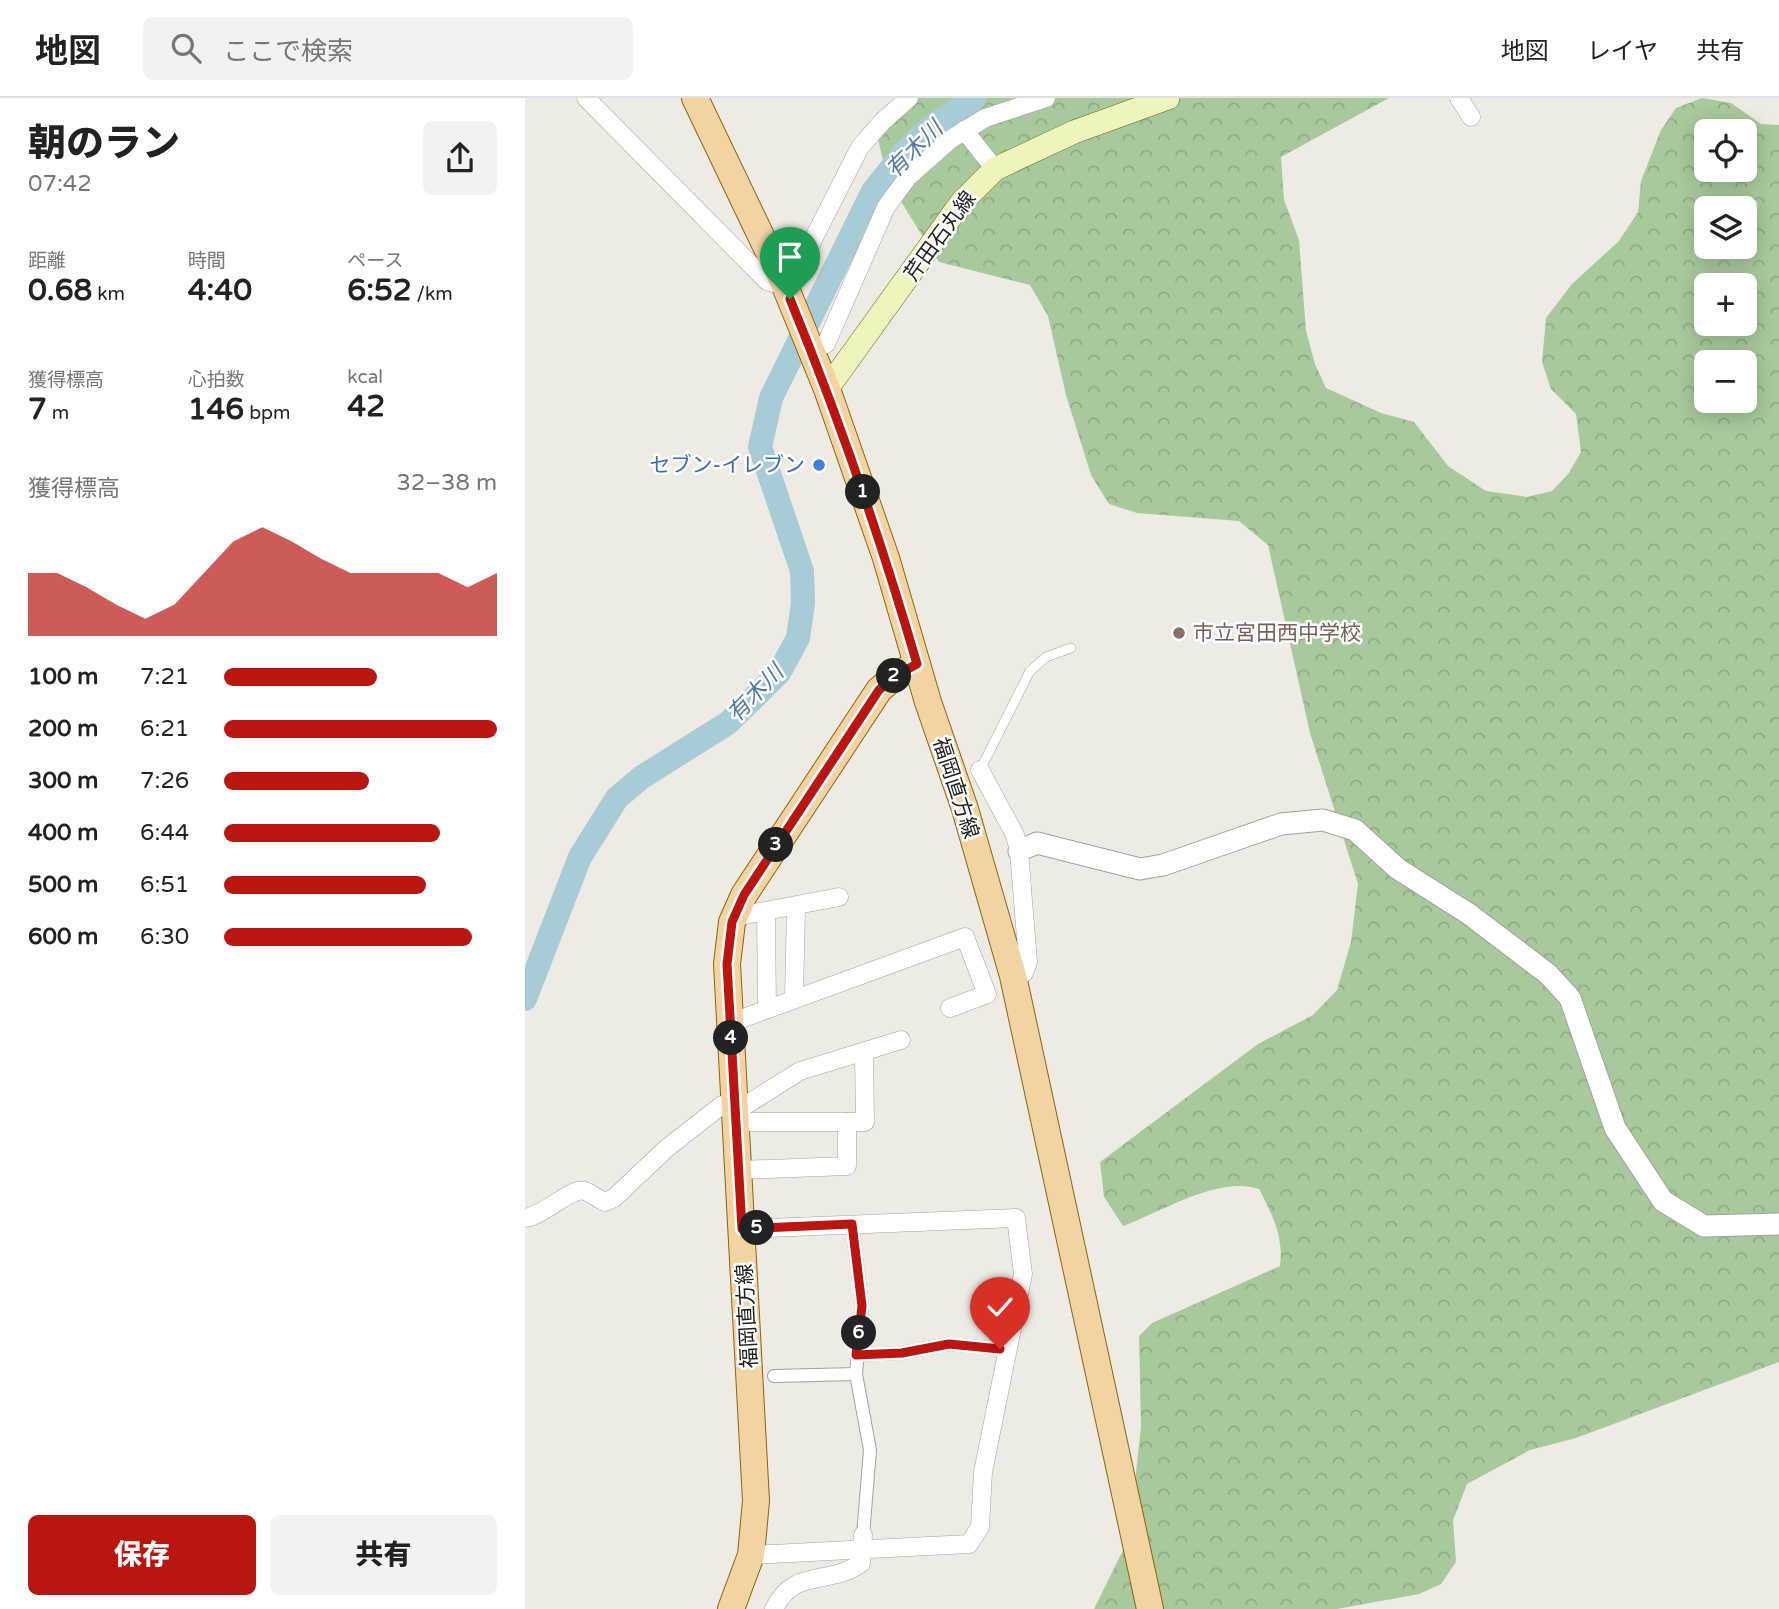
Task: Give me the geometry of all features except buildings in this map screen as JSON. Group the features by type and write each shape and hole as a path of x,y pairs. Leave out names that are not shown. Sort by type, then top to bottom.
{"main road":[{"name":"福岡直方線","path":"695,98 787,292 821,353 827,389 886,558 917,664 965,809 1013,976 1150,1609"},
{"name":"芹田石丸線","path":"827,389 961,203 995,169 1074,132 1168,98"},
{"name":"福岡直方線","path":"731,1609 751,1555 756,1501 727,964 734,917 751,884 879,690 895,676 917,664"}],"street":[{"path":"586,98 767,281 787,292 860,147 883,121 909,98"},
{"path":"821,353 886,207 908,177 964,130 995,114 1046,98"},
{"path":"1459,98 1471,117"},
{"path":"964,130 995,169"},
{"path":"980,769 1015,835 1019,851 1028,962 1024,973 1013,976"},
{"path":"1019,851 1037,843 1140,869 1163,865 1281,824 1323,820 1355,830 1398,869 1469,914 1548,974 1570,998 1615,1128 1663,1201 1704,1226 1779,1224"},
{"path":"734,917 839,897"},
{"path":"794,999 796,907"},
{"path":"766,912 767,1009"},
{"path":"730,1023 965,937 987,994 950,1008"},
{"path":"735,1113 800,1071 901,1040"},
{"path":"525,1219 542,1214 573,1191 585,1191 605,1202 614,1198 667,1148 722,1105 735,1113 865,1122 864,1052"},
{"path":"739,1170 847,1166 847,1122"},
{"path":"742,1229 1016,1218 1023,1274 1005,1350 983,1472 980,1527 969,1544 862,1542 751,1555"},
{"path":"775,1609 783,1591 807,1580 850,1571 861,1563 870,1450 856,1374 862,1306 852,1224"},
{"path":"856,1355 902,1353 949,1344 1005,1350"},
{"path":"774,1376 856,1374"}],"lane":[{"path":"980,769 1030,671 1046,657 1071,648"}],"green space":[{"path":"900,98 1389,98 1281,157 1284,200 1299,240 1306,331 1315,364 1326,388 1381,413 1414,422 1448,466 1486,491 1527,497 1552,491 1569,473 1581,452 1576,414 1551,389 1542,362 1546,318 1572,284 1619,241 1638,212 1641,181 1661,130 1676,108 1702,98 1731,103 1754,119 1694,119 1694,182 1757,182 1757,121 1779,125 1779,1362 1576,1438 1530,1450 1467,1484 1453,1520 1456,1562 1441,1584 1419,1594 1337,1609 1094,1609 1129,1538 1141,1426 1139,1336 1152,1323 1280,1266 1281,1255 1276,1226 1259,1189 1243,1186 1208,1191 1123,1226 1104,1197 1100,1162 1258,1044 1313,1015 1337,990 1351,942 1358,884 1310,733 1268,545 1239,521 1137,513 1109,504 1091,475 1066,395 1048,316 1030,285 939,262 896,192 882,157 876,114"}],"waterway":[{"name":"有木川","path":"525,999 580,857 617,798 642,777 728,723 779,673 798,638 803,603 802,571 760,447 771,398 873,191 906,150 931,127 975,98"}],"place":[{"name":"セブン-イレブン","path":"819,465"},
{"name":"市立宮田西中学校","path":"1179,633"}],"route":[{"path":"790,299 827,389 886,558 917,664 895,676 879,690 744,895 732,922 727,964 742,1229 852,1224 862,1306 856,1355 902,1353 949,1344 1000,1349"}]}
